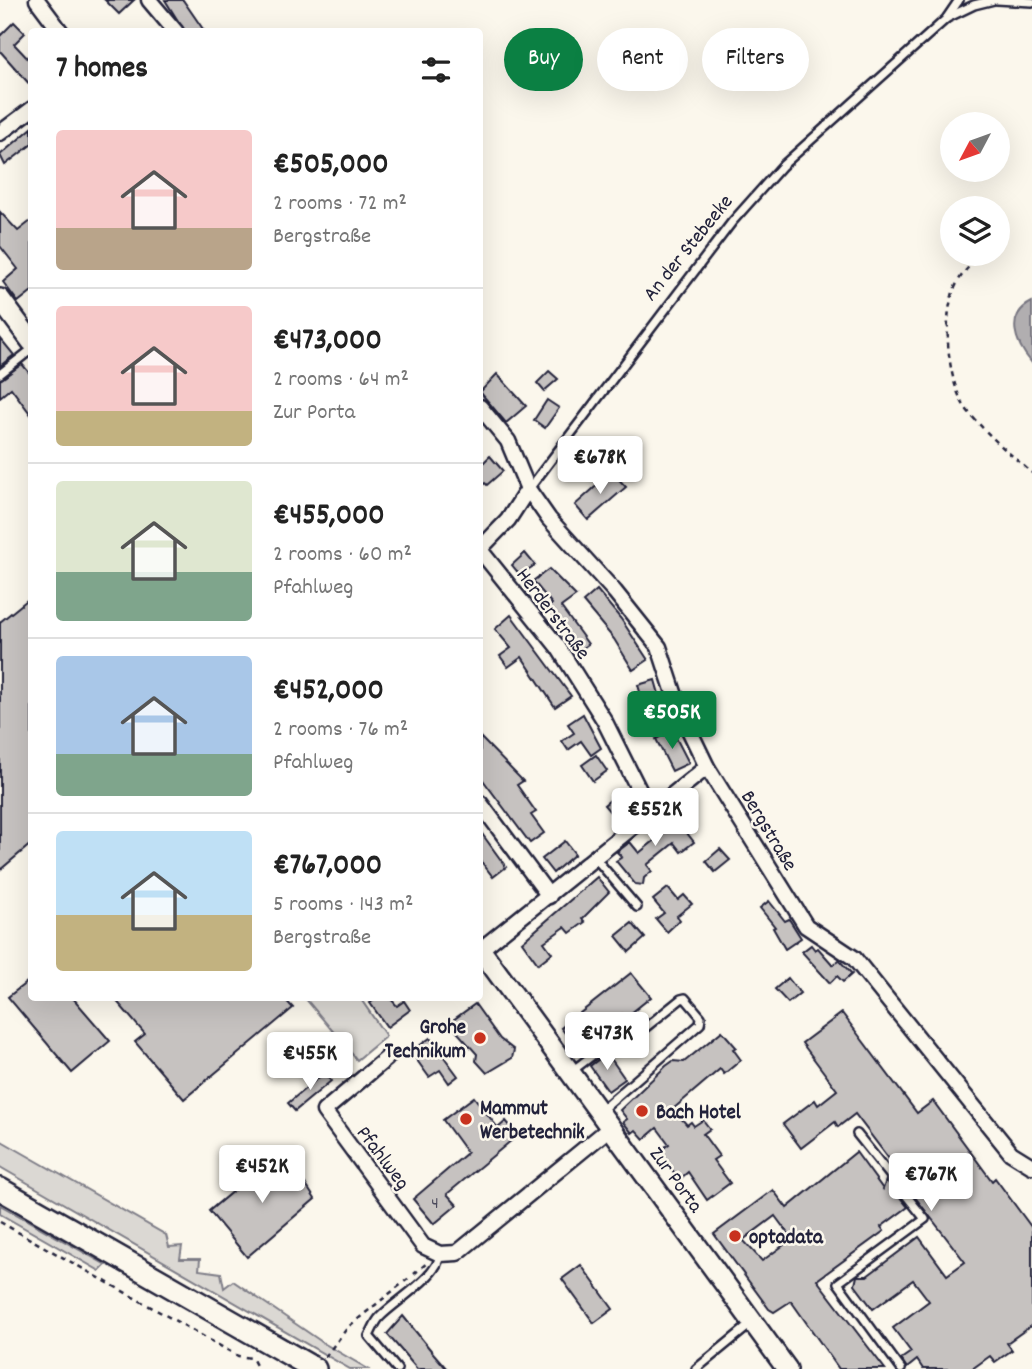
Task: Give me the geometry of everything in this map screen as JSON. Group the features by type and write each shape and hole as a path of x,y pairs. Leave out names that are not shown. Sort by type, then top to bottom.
{"main road":[{"path":"0,299 28,337"},
{"name":"Zur Porta","path":"483,953 788,1369"},
{"path":"0,1189 319,1365"}],"street":[{"path":"37,0 58,28"},
{"path":"149,0 173,28"},
{"path":"0,133 28,112"},
{"name":"Bergstraße","path":"483,411 508,440 528,489 549,519 615,592 659,647 680,711 707,767 806,926 854,958 1011,1153 1032,1166"},
{"name":"An der Stebeeke","path":"483,547 508,520 528,489"},
{"name":"Herderstraße","path":"483,554 558,647 604,720 652,814"},
{"path":"483,947 549,897 707,767"},
{"path":"483,807 549,897"},
{"name":"Pfahlweg","path":"387,1058 324,1111 423,1245 440,1254"},
{"path":"440,1254 457,1253 606,1119"}],"lane":[{"name":"An der Stebeeke","path":"528,489 732,222 782,166 946,19 959,0"},
{"path":"946,19 974,5 996,0 1032,2"},
{"path":"0,374 28,352"},
{"path":"596,859 637,907"},
{"path":"571,1072 606,1045 625,1044 681,999 685,998 701,1017 700,1024 606,1119"},
{"path":"857,1134 925,1219 838,1283 901,1369"},
{"path":"397,1369 369,1336 378,1318 424,1280 439,1261 440,1254"},
{"path":"696,1369 753,1322"}],"path":[{"path":"968,266 952,296 948,337 954,384 966,409 1032,473"},
{"path":"0,1222 238,1356 252,1358 258,1369"},
{"path":"319,1365 348,1328 403,1283"}],"shaded area":[{"path":"1032,302 1032,363 1021,347 1015,331 1015,322 1023,308"},
{"path":"308,1001 362,1001 386,1036 357,1060"},
{"path":"0,1140 166,1235 169,1247 182,1246 180,1259 200,1259 199,1270 221,1273 224,1288 233,1281 325,1344 368,1369 350,1369 0,1167"},
{"path":"0,1205 106,1265 100,1271 0,1214"}],"building":[{"path":"105,0 134,0 119,14"},
{"path":"165,0 183,0 202,28 182,28"},
{"path":"14,22 25,33 14,44 28,59 28,82 0,51 0,36"},
{"path":"28,131 28,147 5,165 0,155"},
{"path":"0,212 18,231 28,223 28,294 18,302 3,282 18,269 0,246"},
{"path":"0,338 14,355 0,366"},
{"path":"22,364 28,371 28,411 11,388 0,397 0,380"},
{"path":"549,371 558,379 544,391 537,383"},
{"path":"497,374 526,406 506,423 483,396 483,389"},
{"path":"547,400 559,408 545,428 534,420"},
{"path":"490,456 503,471 487,485 483,485 483,463"},
{"path":"612,472 626,487 588,520 575,505"},
{"path":"525,553 535,565 520,575 512,565"},
{"path":"549,569 576,596 561,607 588,644 580,650 548,608 552,604 533,581"},
{"path":"597,590 621,619 648,660 633,670 614,639 583,602"},
{"path":"28,599 28,846 0,870 0,622"},
{"path":"511,615 571,696 555,707 522,657 508,667 500,656 511,648 495,629"},
{"path":"655,680 665,715 648,720 638,685"},
{"path":"583,714 601,748 591,755 581,741 568,750 562,741 574,733 568,724"},
{"path":"673,732 689,763 672,771 656,739"},
{"path":"483,740 523,781 517,785 536,812 531,815 544,833 530,843 483,780"},
{"path":"596,755 607,771 593,781 582,765"},
{"path":"620,792 631,806 615,818 604,805"},
{"path":"683,809 692,819 683,828 694,842 681,852 674,843 647,865 652,871 644,878 643,885 635,884 616,861 622,857 617,852 630,842 639,853 665,832 660,826"},
{"path":"483,835 506,867 493,877 483,864"},
{"path":"565,841 575,854 553,873 542,859"},
{"path":"720,849 730,860 715,872 706,861"},
{"path":"597,877 609,892 582,919 585,922 570,933 565,927 544,942 552,953 538,964 522,942"},
{"path":"668,888 678,900 684,895 692,904 677,916 680,920 667,932 656,919 664,913 653,900"},
{"path":"769,901 785,921 789,919 801,938 785,949 773,928 775,927 760,908"},
{"path":"632,923 645,938 629,952 616,936"},
{"path":"811,945 815,950 818,948 833,965 839,960 852,974 843,982 837,976 830,983 802,952"},
{"path":"631,973 651,997 625,1018 622,1014 577,1048 561,1028"},
{"path":"788,978 800,993 788,1003 775,989"},
{"path":"28,981 28,1001 76,1001 110,1041 72,1073 8,997"},
{"path":"117,1001 287,1001 293,1008 184,1099 135,1042 145,1034"},
{"path":"393,1001 397,1006 404,1001 410,1010 387,1027 370,1003"},
{"name":"Grohe Technikum","path":"475,1004 500,1039 514,1050 512,1058 487,1073 476,1061 477,1054 449,1023"},
{"path":"842,1013 917,1113 933,1101 992,1181 995,1178 1032,1228 1032,1325 1007,1343 1012,1350 995,1362 990,1356 972,1369 923,1369 917,1360 907,1368 901,1359 911,1352 893,1328 929,1301 913,1280 873,1309 855,1285 857,1276 867,1276 919,1237 947,1275 965,1262 891,1166 892,1163 855,1114 838,1127 835,1122 801,1148 783,1124 815,1100 818,1105 837,1090 802,1043"},
{"path":"722,1031 736,1047 733,1049 741,1060 724,1074 720,1069 673,1109 687,1125 691,1122 694,1126 703,1120 710,1129 703,1134 719,1156 713,1160 730,1183 707,1200 688,1172 680,1179 657,1153 669,1144 657,1128 644,1139 636,1130 632,1133 623,1122 627,1119 620,1110 666,1066 673,1061 684,1062"},
{"path":"430,1038 458,1076 449,1083 440,1070 429,1077 411,1052"},
{"path":"607,1053 625,1079 608,1091 590,1066"},
{"path":"324,1073 331,1081 295,1111 288,1103"},
{"path":"474,1097 498,1128 506,1121 518,1135 447,1194 457,1205 434,1224 413,1199 467,1153 443,1120"},
{"path":"856,1152 883,1189 886,1180 908,1207 881,1227 884,1231 817,1280 885,1369 839,1369 791,1301 774,1312 769,1309 714,1234 773,1190 787,1208","holes":["775,1216 792,1239 762,1261 743,1240"]},
{"path":"277,1154 302,1184 304,1182 315,1199 247,1257 209,1211"},
{"path":"581,1265 613,1309 594,1323 562,1279"},
{"path":"403,1316 447,1369 417,1369 387,1334"}],"place":[{"name":"Grohe Technikum","path":"480,1038"},
{"name":"Bach Hotel","path":"642,1111"},
{"name":"Mammut Werbetechnik","path":"466,1119"},
{"name":"optadata","path":"735,1236"}]}
